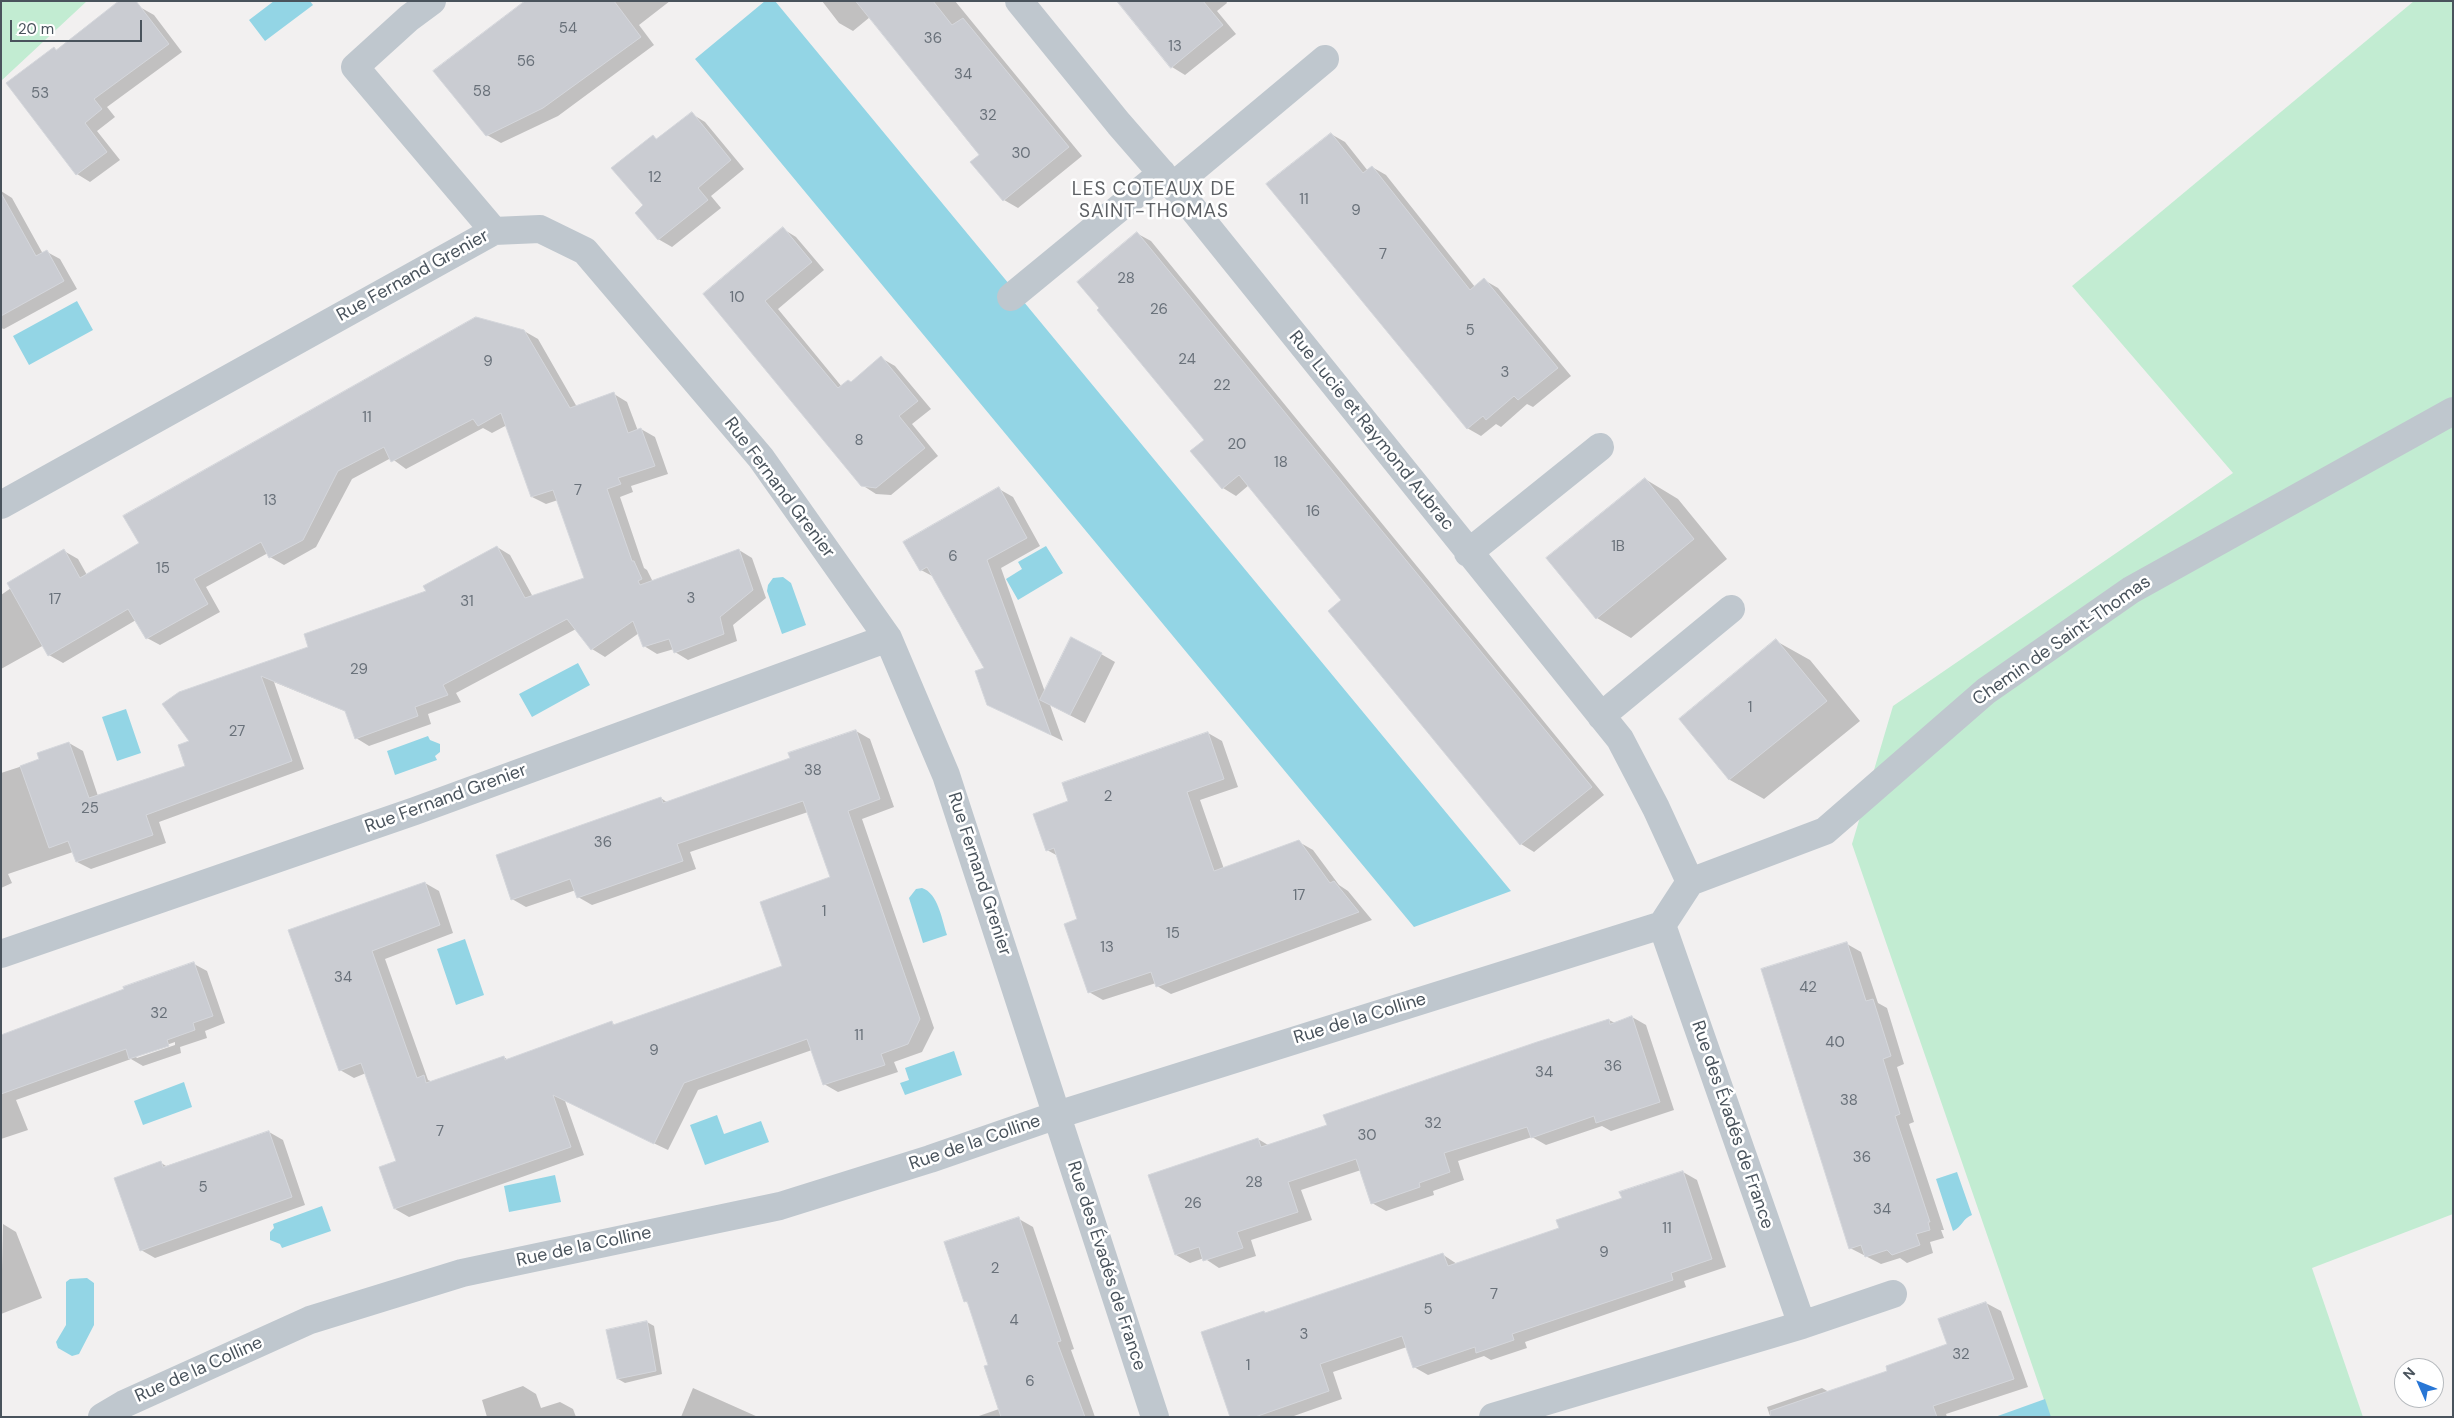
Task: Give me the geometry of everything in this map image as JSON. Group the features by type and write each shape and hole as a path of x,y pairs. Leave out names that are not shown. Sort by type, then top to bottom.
{"street":[{"path":"432,1 409,18 355,67 494,231"},
{"name":"Rue Lucie et Raymond Aubrac","path":"1018,1 1119,124 1168,179 1620,739 1656,808 1690,882"},
{"path":"1011,297 1325,59"},
{"name":"Rue Fernand Grenier","path":"1,505 494,231 540,229 585,252 761,458 888,638 946,775 1057,1115"},
{"name":"Chemin de Saint-Thomas","path":"1690,882 1826,831 1986,691 2131,590 2453,411"},
{"path":"1468,553 1600,447"},
{"path":"1601,716 1731,609"},
{"name":"Rue Fernand Grenier","path":"1,954 415,811 888,638"},
{"path":"1662,925 1690,882"},
{"name":"Rue de la Colline","path":"102,1417 124,1404 310,1320 462,1273 780,1206 930,1159 1057,1115 1662,925"},
{"name":"Rue des Évadés de France","path":"1662,925 1802,1325"},
{"name":"Rue des Évadés de France","path":"1057,1115 1155,1417"},
{"path":"1493,1417 1531,1411 1802,1325 1893,1294"}],"green space":[{"path":"1,1 87,1 1,81"},
{"path":"2414,1 2453,1 2453,1214 2312,1268 2363,1417 2050,1417 1852,844 1893,706 2233,473 2072,286"}],"water":[{"path":"274,1 310,1 313,5 265,41 249,20"},
{"path":"765,1 775,1 1511,891 1414,927 695,59"},
{"path":"77,301 93,330 29,365 13,336"},
{"path":"1046,546 1063,573 1018,600 1006,579 1022,569 1018,562"},
{"path":"783,577 791,583 806,625 782,634 767,591 768,585 773,578"},
{"path":"578,663 590,685 532,717 519,694"},
{"path":"126,709 141,753 117,761 102,717"},
{"path":"428,736 430,740 440,744 440,752 435,756 437,760 395,775 387,751"},
{"path":"922,888 932,895 936,901 947,935 923,943 909,898 916,889"},
{"path":"465,939 484,995 456,1005 437,949"},
{"path":"954,1051 962,1075 905,1095 900,1083 909,1080 905,1068"},
{"path":"184,1082 192,1107 143,1125 134,1101"},
{"path":"717,1115 724,1134 761,1121 769,1142 705,1165 690,1125"},
{"path":"1957,1172 1972,1215 1966,1218 1953,1231 1936,1179"},
{"path":"555,1175 561,1202 509,1212 504,1186"},
{"path":"322,1206 331,1231 282,1248 280,1244 270,1240 270,1232 274,1228 273,1224"},
{"path":"87,1278 94,1283 94,1325 79,1354 72,1356 58,1348 56,1342 66,1325 66,1282 70,1279"},
{"path":"2045,1399 2051,1417 1995,1417"}],"building":[{"path":"119,1 136,1 169,44 94,99 102,109 85,123 107,152 76,175 6,83 54,47 56,50"},
{"path":"525,1 614,1 641,37 543,108 486,136 433,71"},
{"path":"856,1 933,1 952,25 963,18 1069,147 1003,201 970,162 979,155"},
{"path":"1117,1 1203,1 1223,25 1171,68"},
{"path":"692,112 731,160 698,188 708,200 658,240 635,213 643,205 611,168 653,135 656,139"},
{"path":"1331,133 1363,173 1372,166 1470,290 1484,278 1558,368 1518,400 1514,396 1486,420 1483,416 1467,429 1266,184"},
{"path":"1,193 36,256 47,250 64,281 1,316"},
{"path":"783,227 812,262 765,301 838,388 848,380 851,382 881,356 918,401 899,416 925,448 876,488 861,486 703,294"},
{"path":"1137,232 1592,787 1520,845 1328,611 1341,600 1239,475 1222,489 1190,451 1204,440 1097,310 1099,308 1077,282"},
{"path":"476,317 524,330 570,408 614,392 628,433 641,428 655,466 618,478 621,484 607,489 632,561 634,561 642,579 638,581 640,585 739,549 753,590 720,617 724,634 674,653 669,639 643,647 633,621 591,650 567,619 443,685 448,695 415,707 418,716 355,739 345,711 261,676 292,761 146,815 153,835 76,862 68,841 49,848 20,766 39,759 37,753 69,742 89,798 185,766 178,745 189,741 162,704 179,692 308,647 304,634 426,591 423,586 497,546 525,598 584,578 553,490 531,497 501,413 478,426 473,419 391,462 384,447 338,471 303,540 269,558 261,542 194,579 208,604 146,639 128,609 48,656 7,583 64,549 80,578 139,543 123,516"},
{"path":"1645,478 1694,539 1596,619 1546,558"},
{"path":"999,487 1027,538 987,560 1051,735 987,705 975,671 984,668 927,567 920,571 903,542"},
{"path":"1071,637 1102,653 1070,715 1040,700"},
{"path":"1776,639 1827,701 1729,780 1679,719"},
{"path":"856,730 880,799 848,811 920,1019 908,1044 881,1054 885,1065 823,1085 807,1039 684,1083 654,1144 553,1095 571,1147 394,1209 379,1167 396,1161 361,1063 339,1071 288,930 425,882 440,925 372,951 417,1078 424,1075 426,1083 504,1056 505,1060 612,1021 613,1025 782,966 760,902 830,877 803,801 677,844 683,861 577,898 570,879 511,900 496,855 661,797 663,803 790,758 788,753"},
{"path":"1208,732 1224,779 1187,792 1214,871 1299,840 1330,883 1334,881 1359,912 1156,987 1151,972 1088,993 1064,924 1077,919 1054,848 1046,851 1033,814 1068,801 1062,783"},
{"path":"1847,942 1866,1001 1873,999 1891,1056 1883,1059 1900,1114 1895,1116 1930,1222 1928,1222 1930,1230 1916,1234 1920,1245 1892,1255 1887,1250 1865,1257 1861,1245 1849,1249 1761,969"},
{"path":"194,962 213,1016 193,1023 195,1030 167,1040 169,1046 129,1059 126,1049 1,1094 1,1035 124,989 123,987"},
{"path":"1632,1016 1660,1102 1596,1123 1594,1116 1531,1138 1527,1127 1444,1153 1450,1172 1419,1183 1420,1187 1371,1204 1356,1159 1288,1182 1298,1212 1237,1232 1243,1248 1203,1261 1199,1247 1175,1255 1148,1175 1258,1138 1261,1147 1327,1125 1323,1115 1537,1042 1609,1019 1610,1024"},
{"path":"269,1131 292,1197 140,1251 114,1178 161,1161 163,1167"},
{"path":"1683,1171 1712,1259 1671,1273 1673,1280 1512,1334 1514,1340 1476,1353 1475,1347 1413,1368 1402,1336 1320,1364 1329,1391 1255,1417 1230,1417 1201,1332 1264,1311 1265,1313 1443,1253 1448,1266 1559,1228 1556,1220 1622,1198 1619,1192"},
{"path":"1019,1217 1061,1341 1057,1342 1085,1417 1001,1417 984,1366 988,1365 967,1301 964,1302 944,1242"},
{"path":"1986,1302 2014,1379 1933,1406 1937,1417 1771,1417 1770,1411 1887,1371 1886,1366 1947,1344 1938,1319"},
{"path":"647,1321 656,1371 617,1379 606,1330"}],"district":[{"name":"LES COTEAUX DE SAINT-THOMAS","path":"1154,201"}]}
